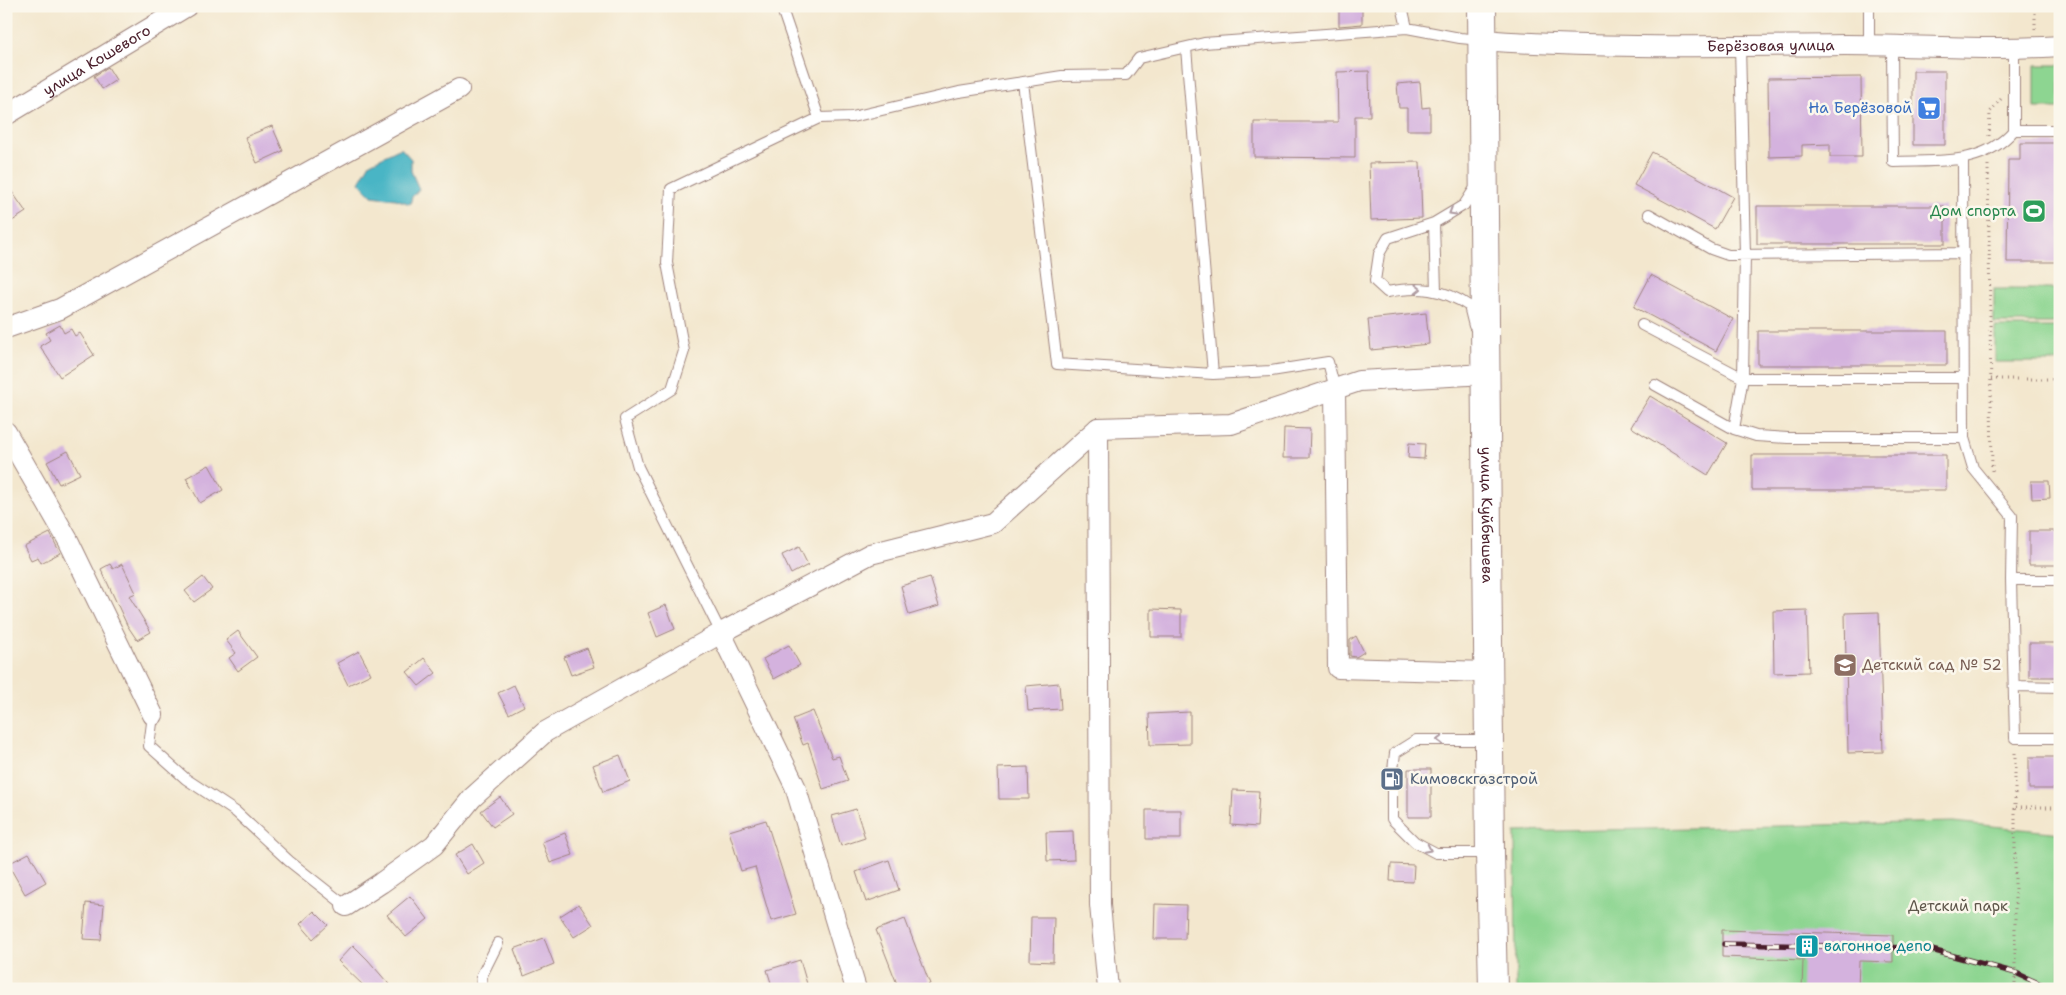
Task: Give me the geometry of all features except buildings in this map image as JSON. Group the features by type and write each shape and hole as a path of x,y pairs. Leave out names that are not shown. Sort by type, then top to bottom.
{"main road":[{"path":"1482,6 1482,40"},
{"path":"1482,40 1490,6"},
{"name":"улица Куйбышева","path":"1482,40 1490,853 1494,989"}],"street":[{"name":"улица Кошевого","path":"6,114 187,6"},
{"name":"Берёзовая улица","path":"1482,40 1602,46 1869,45 2014,49 2060,46"},
{"path":"6,328 60,309 459,89"},
{"path":"346,906 381,884 434,845 472,798 545,732 870,554 993,523 1098,428 1231,424 1359,381 1486,374"},
{"path":"1335,389 1338,668 1488,672"},
{"path":"1098,428 1100,905 1108,989"},
{"path":"6,432 68,540 153,715"},
{"path":"721,634 795,786 856,989"}],"lane":[{"path":"781,6 819,118"},
{"path":"1402,6 1407,28"},
{"path":"1869,6 1869,45"},
{"path":"721,634 638,467 625,419 672,389 684,351 667,263 671,189 819,118 852,116 959,92 1062,76 1126,75 1139,58 1204,43 1407,28 1460,38 1482,40"},
{"path":"1734,429 1743,378 1745,255 1740,46"},
{"path":"1892,47 1893,162 1963,159 1988,152 2003,142 2014,130 2014,49"},
{"path":"1186,48 1213,374"},
{"path":"1023,82 1057,364 1213,374 1270,371 1328,362 1335,389"},
{"path":"2014,130 2060,130"},
{"path":"1963,159 1964,438 1973,468 2012,516 2011,580 2015,738 2060,738"},
{"path":"1484,176 1464,205 1434,223 1388,238 1379,254 1375,281 1387,292 1422,289 1436,291 1454,296 1470,306 1486,374"},
{"path":"1649,214 1711,249 1728,255 1964,253"},
{"path":"1434,223 1436,291"},
{"path":"1642,326 1743,378 1964,378"},
{"path":"1655,385 1734,429 1756,436 1788,438 1964,438"},
{"path":"2011,580 2060,580"},
{"path":"2014,686 2060,687"},
{"path":"153,715 149,746 186,779 236,812 289,861 346,906"},
{"path":"1489,740 1416,740 1395,753 1392,779 1392,819 1415,842 1436,853 1490,853"},
{"path":"481,989 482,975 498,943"}],"path":[{"path":"1992,492 1988,152 1990,112 2014,84"},
{"path":"1991,379 2060,378"},
{"path":"2015,738 2015,989"},
{"path":"2016,807 2060,807"}],"green space":[{"path":"2035,65 2060,65 2060,108 2035,108"},
{"path":"1994,289 2060,289 2060,323 1994,323"},
{"path":"1995,327 2060,327 2060,362 1995,362"},
{"name":"Детский парк","path":"1953,822 2060,833 2060,989 1516,989 1515,832"}],"water":[{"path":"401,148 411,159 411,171 419,189 412,197 410,204 396,199 372,196 359,182 370,163"}],"railway":[{"path":"1724,944 1928,949 2016,973 2051,989"}],"place":[{"name":"На Берёзовой","path":"1929,108"},
{"name":"Дом спорта","path":"2034,211"},
{"name":"Детский сад № 52","path":"1845,665"},
{"name":"Кимовскгазстрой","path":"1392,779"},
{"name":"вагонное депо","path":"1807,946"}]}
